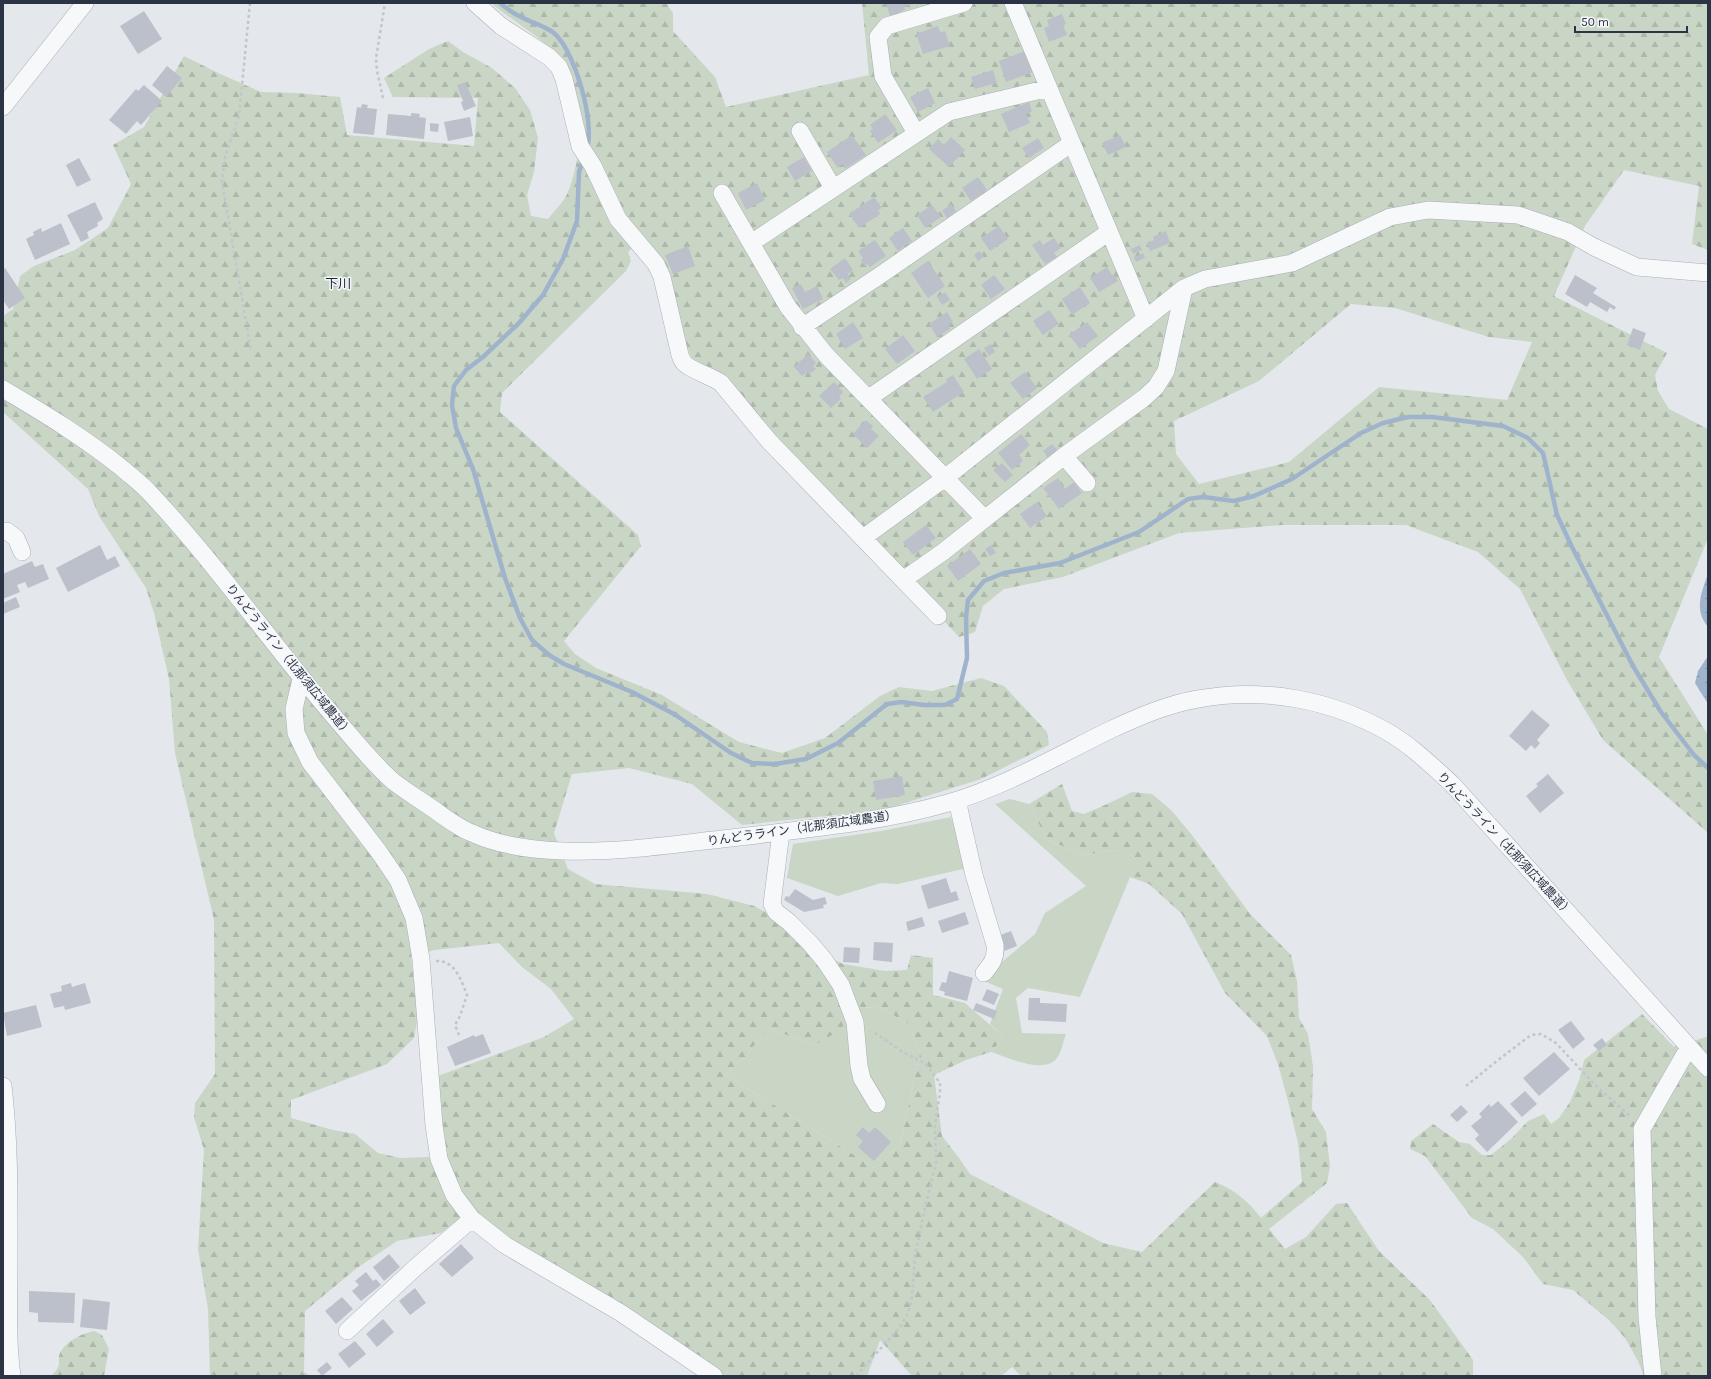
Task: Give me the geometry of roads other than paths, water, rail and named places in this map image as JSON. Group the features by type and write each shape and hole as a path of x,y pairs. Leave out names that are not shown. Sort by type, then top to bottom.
{"street":[{"path":"3,106 85,3"},
{"path":"475,3 501,26 549,57 559,67 564,79 580,146 592,166 618,219 656,264 662,277 680,355 684,363 691,368 712,376 721,383 769,441 938,616"},
{"path":"916,133 883,76 878,37 887,26 924,9 964,3"},
{"path":"1013,3 1146,319"},
{"path":"750,243 949,112 1049,88"},
{"path":"800,131 833,188"},
{"path":"802,326 879,276 1072,143"},
{"path":"722,193 788,307 802,326 826,354 984,518"},
{"path":"863,538 945,478 1184,288 1205,279 1292,263 1390,217 1428,210 1518,215 1568,232 1594,248 1637,267 1708,273"},
{"path":"869,398 1109,232"},
{"path":"903,580 943,552 1064,456 1144,398 1156,387 1166,371 1184,288"},
{"name":"りんどうライン（北那須広域農道）","path":"3,389 96,447 144,487 190,538 302,679 376,765 395,783 471,833 510,846 558,851 610,852 889,818 958,800 1008,781 1111,730 1153,712 1196,699 1241,694 1278,695 1318,703 1350,714 1385,731 1415,751 1452,784 1708,1068"},
{"path":"1064,456 1087,482"},
{"path":"3,532 7,531 16,538 22,552"},
{"path":"302,679 294,709 296,733 310,762 379,852 398,880 414,918 421,962 434,1125 439,1159 454,1194 472,1219 505,1245 621,1313 714,1376"},
{"path":"958,800 974,875 995,945 995,955 992,964 984,973"},
{"path":"781,832 772,904 776,912 790,922 826,962 841,985 855,1022 859,1066 862,1079 877,1104"},
{"path":"1653,1376 1648,1317 1642,1129 1689,1046"},
{"path":"3,1086 10,1200 9,1345 12,1376"},
{"path":"347,1331 416,1267 472,1219"}],"water":[{"path":"1708,574 1708,627 1701,614 1700,601"},
{"path":"1708,656 1708,704 1695,683 1698,671"}],"waterway":[{"path":"500,3 525,19 550,30 562,42 576,70 586,105 589,136 587,148"},
{"path":"583,159 579,172 577,221 563,259 543,295 519,323 483,357 466,370 454,386 452,405 456,428 473,469 505,578 520,618 532,640 549,655 564,664 632,692 674,714 731,753 752,763 775,764 806,759 838,743 887,704 901,702 924,705 945,705 957,699 967,658 966,617 968,600 984,581 1004,573 1060,563 1139,532 1188,499 1203,497 1234,501 1254,496 1292,479 1361,433 1383,423 1408,417 1432,417 1503,426 1528,438 1543,453 1557,515 1633,666 1661,712 1694,755 1708,768"}],"district":[{"name":"下川","path":"338,283"}]}
